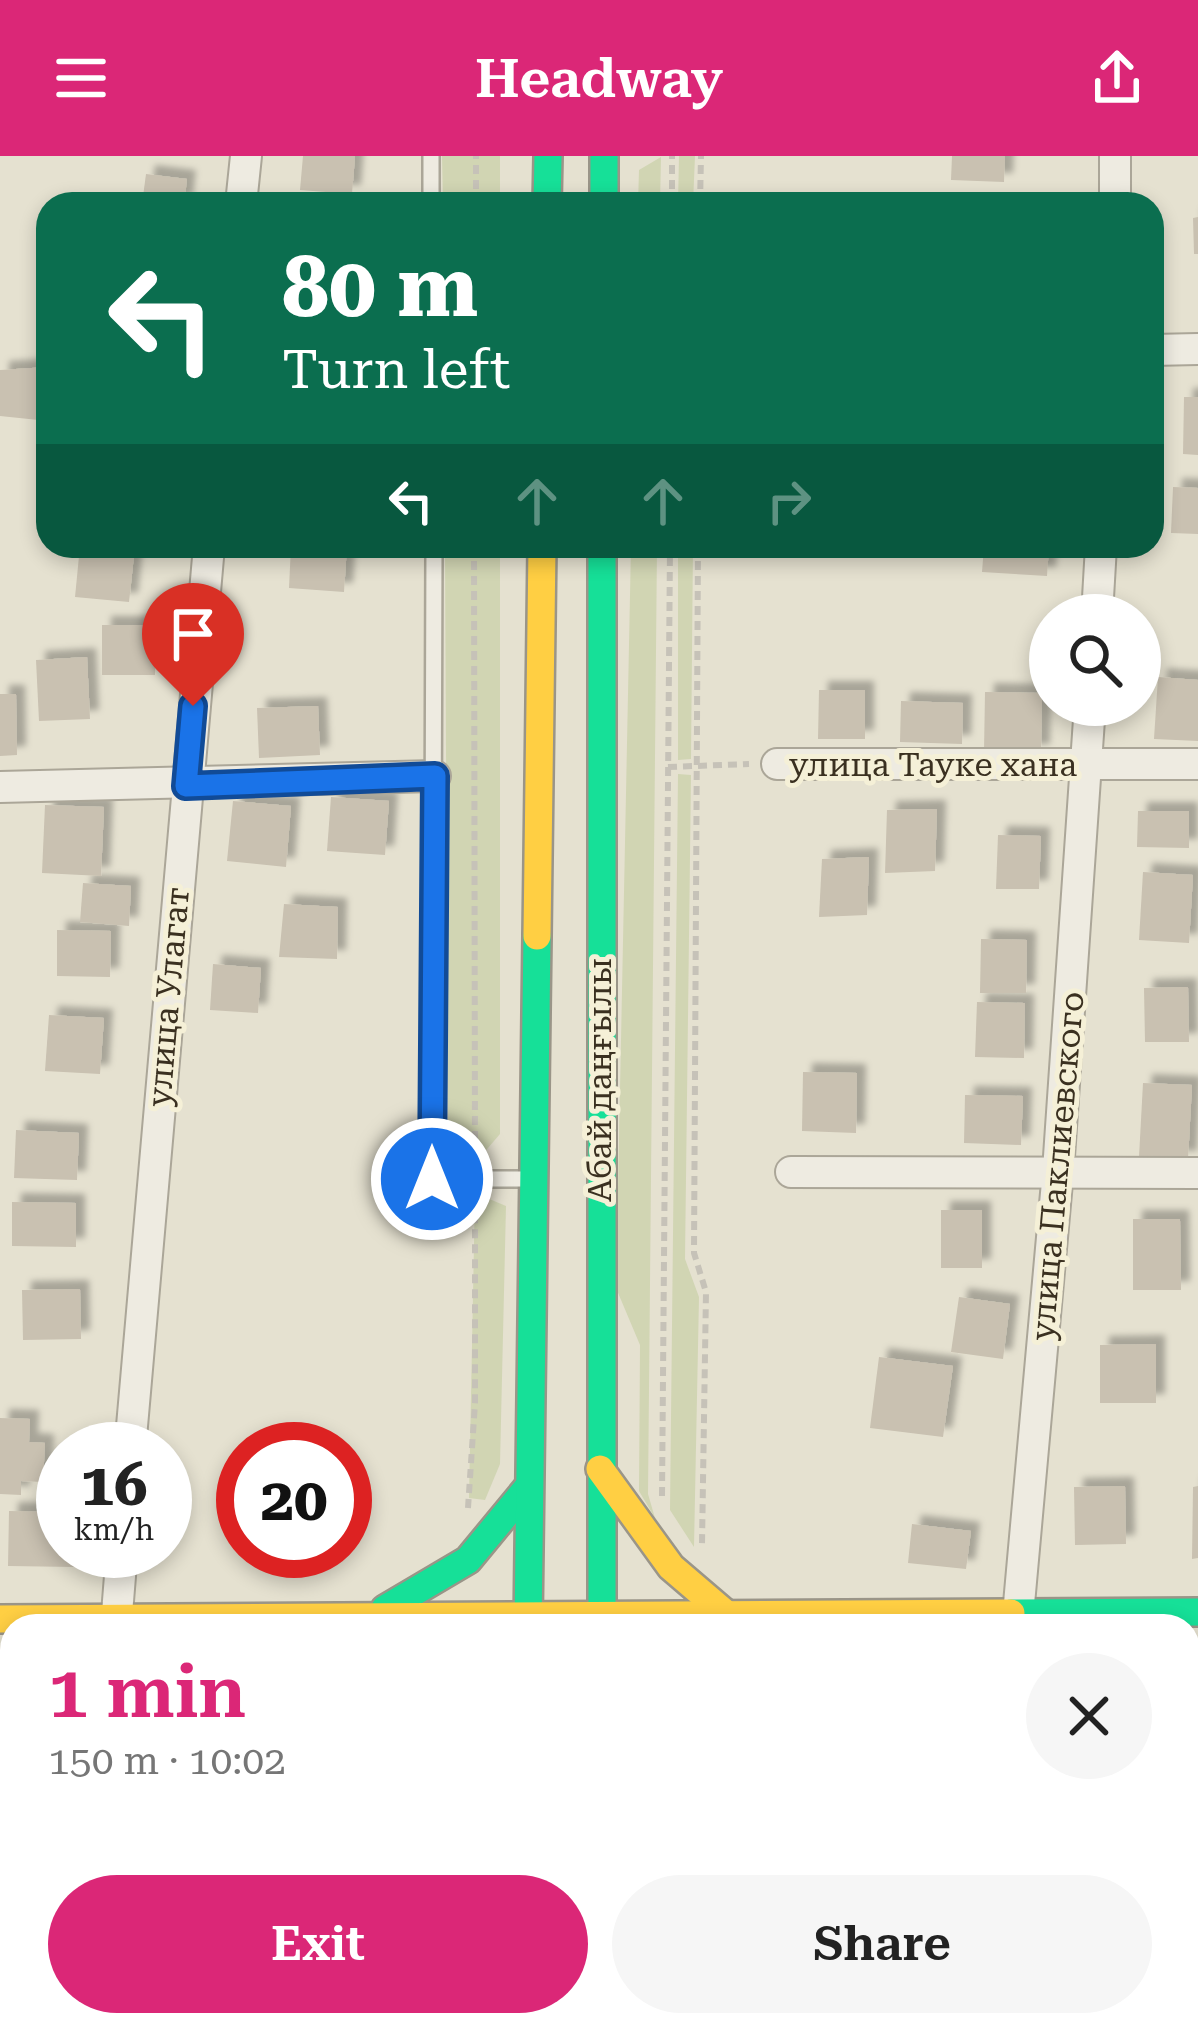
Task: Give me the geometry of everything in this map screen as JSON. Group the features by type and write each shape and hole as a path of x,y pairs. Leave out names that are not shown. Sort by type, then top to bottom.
{"main road":[{"path":"547,192 548,156"},
{"path":"604,156 604,192"},
{"name":"Абай даңғылы","path":"528,1614 542,558"},
{"name":"Абай даңғылы","path":"602,558 602,1614"},
{"path":"600,1469 660,1558 713,1614"},
{"path":"393,1614 461,1570 491,1542 529,1486"},
{"path":"1153,1614 1198,1612"}],"street":[{"path":"243,192 246,156"},
{"path":"1115,156 1115,192"},
{"path":"1164,350 1198,349"},
{"name":"улица Улагат","path":"132,1422 208,558"},
{"path":"1098,594 1100,558"},
{"name":"улица Паклиевского","path":"1018,1614 1058,1171 1089,726"},
{"name":"улица Тауке хана","path":"777,764 1198,764"},
{"path":"0,787 186,786 435,776"},
{"path":"790,1172 1198,1173"},
{"path":"117,1614 120,1578"}],"lane":[{"path":"430,192 431,156"},
{"path":"434,558 432,1179 533,1179"}],"path":[{"path":"476,156 476,192"},
{"path":"672,156 672,192"},
{"path":"700,192 701,156"},
{"path":"465,1521 475,1403 474,558"},
{"path":"662,1507 670,558"},
{"path":"698,558 694,1253 706,1292 701,1565"},
{"name":"улица Тауке хана","path":"668,767 777,764"}],"green space":[{"path":"442,156 500,156 500,192 443,192"},
{"path":"679,156 695,156 694,192 678,192"},
{"path":"661,157 660,192 638,192 639,170"},
{"path":"445,558 500,558 500,1134 475,1163 448,1159"},
{"path":"631,558 657,558 648,1494 655,1518 639,1491 640,1345 616,1288"},
{"path":"678,558 693,558 691,759 678,760"},
{"path":"678,774 691,775 685,1259 699,1297 694,1547 670,1510"},
{"path":"475,1193 506,1206 500,1464 485,1500 469,1498"}],"building":[{"path":"303,156 355,156 352,192 300,190"},
{"path":"952,156 1005,156 1004,182 951,180"},
{"path":"146,174 187,179 185,192 144,192"},
{"path":"1198,217 1198,254 1194,254 1193,218"},
{"path":"36,368 36,420 0,416 0,370"},
{"path":"1184,397 1198,397 1198,455 1183,454"},
{"path":"1173,487 1198,488 1198,534 1171,533"},
{"path":"79,558 134,558 129,602 75,597"},
{"path":"290,558 346,558 344,592 289,588"},
{"path":"983,558 1048,558 1047,576 982,572"},
{"path":"102,625 155,625 155,675 102,675"},
{"path":"87,657 90,719 39,721 36,660"},
{"path":"1161,677 1198,680 1198,741 1154,739 1155,726 1161,726"},
{"path":"819,690 865,690 865,739 818,739"},
{"path":"985,692 1029,693 1029,726 1041,726 1041,753 984,752"},
{"path":"0,694 16,694 17,755 0,756"},
{"path":"901,701 963,703 962,744 900,742"},
{"path":"318,706 320,755 259,758 257,708"},
{"path":"331,797 389,801 385,855 327,851"},
{"path":"233,801 291,806 286,867 227,861"},
{"path":"45,805 104,807 101,876 42,873"},
{"path":"937,809 935,871 885,873 887,810"},
{"path":"1138,811 1189,811 1189,848 1137,847"},
{"path":"998,835 1041,836 1039,889 996,889"},
{"path":"869,857 867,915 819,917 822,859"},
{"path":"1143,872 1193,875 1189,943 1139,940"},
{"path":"83,883 131,886 129,926 80,922"},
{"path":"284,904 338,907 337,959 279,957"},
{"path":"57,930 111,931 110,977 57,976"},
{"path":"981,939 1027,940 1026,993 980,993"},
{"path":"213,964 261,968 258,1013 210,1010"},
{"path":"1188,987 1189,1042 1145,1042 1144,988"},
{"path":"977,1002 1025,1003 1024,1058 975,1057"},
{"path":"49,1015 104,1018 100,1074 45,1071"},
{"path":"803,1072 857,1073 856,1133 802,1131"},
{"path":"1143,1083 1192,1085 1188,1160 1139,1157"},
{"path":"965,1095 1023,1096 1021,1145 964,1143"},
{"path":"16,1130 79,1133 77,1180 14,1178"},
{"path":"12,1202 76,1203 76,1247 12,1246"},
{"path":"941,1210 982,1210 982,1268 941,1268"},
{"path":"1133,1219 1180,1219 1181,1290 1133,1290"},
{"path":"80,1289 81,1339 23,1340 22,1290"},
{"path":"959,1297 1010,1304 1003,1359 951,1352"},
{"path":"1156,1344 1156,1403 1100,1403 1100,1345"},
{"path":"879,1357 953,1366 943,1437 870,1428"},
{"path":"0,1418 30,1419 29,1442 36,1442 36,1482 21,1481 21,1495 0,1494"},
{"path":"1125,1486 1126,1544 1075,1545 1074,1487"},
{"path":"1198,1486 1198,1558 1192,1559 1193,1487"},
{"path":"9,1511 36,1512 36,1566 8,1566"},
{"path":"912,1524 971,1531 966,1569 908,1563"}],"traffic: fast":[{"path":"547,192 548,156"},
{"path":"604,156 604,192"},
{"path":"602,558 602,1614"},
{"path":"528,1614 537,936"},
{"path":"385,1609 468,1560 529,1486"},
{"path":"1011,1613 1198,1612"}],"traffic: slow":[{"path":"537,936 542,558"},
{"path":"600,1469 671,1567 726,1614"},
{"path":"842,1614 1011,1613"}],"route":[{"path":"193,706 186,786 435,776 432,1179"}]}
